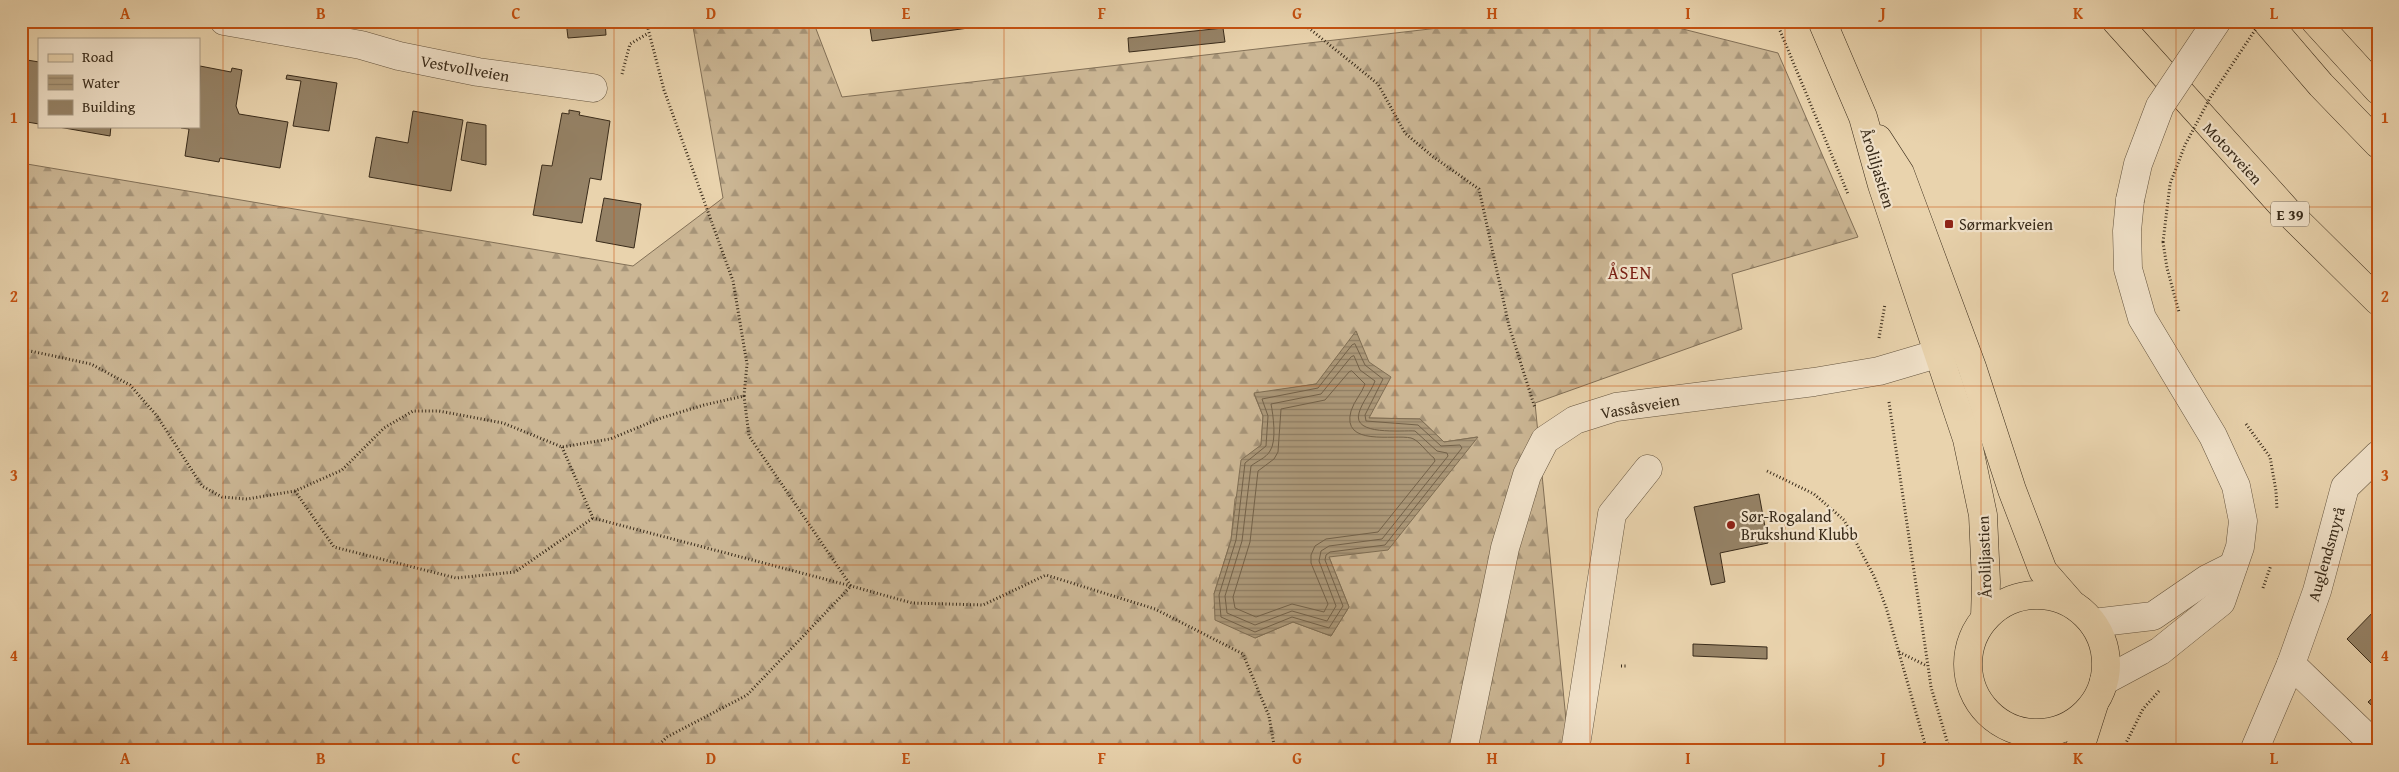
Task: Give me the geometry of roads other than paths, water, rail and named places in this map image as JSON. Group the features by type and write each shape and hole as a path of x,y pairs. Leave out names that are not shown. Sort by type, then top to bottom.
{"main road":[{"path":"1822,21 1863,117"},
{"name":"Motorveien","path":"2116,21 2288,212 2378,301"},
{"path":"2266,21 2321,84 2378,144"},
{"path":"2315,21 2378,90"},
{"name":"Åroliljastien","path":"1863,117 1882,185 1940,353 1967,439 1983,515 1986,582 1985,618"},
{"name":"Åroliljastien","path":"1863,117 1900,174 1972,367 2012,490 2043,571 2071,603"},
{"path":"2079,751 2099,692 2106,661 2102,641 2093,623 2071,603 2049,595 2025,595 2003,603 1985,618 1972,639 1967,663 1971,687 1983,709 2002,725 2027,733 2053,732 2076,721 2099,692"},
{"path":"2002,725 2015,751"}],"street":[{"name":"Vestvollveien","path":"224,21 362,33 398,56 478,72 594,88"},
{"path":"2099,692 2160,650 2221,602 2240,547 2243,521 2236,486 2213,436 2142,318 2128,269 2126,231 2130,200 2138,164 2160,106 2217,21"},
{"name":"Vassåsveien","path":"1463,751 1505,548 1527,475 1545,440 1575,420 1616,407 1814,382 1879,371 1940,353"},
{"name":"Auglendsmyrå","path":"2254,751 2291,664 2317,591 2345,487 2378,455"},
{"path":"1575,751 1612,514 1648,469"},
{"path":"2093,623 2153,616 2207,579 2233,566"},
{"path":"2291,664 2378,748"}],"water":[{"path":"1356,331 1369,362 1391,377 1369,418 1420,419 1444,442 1478,437 1388,550 1329,557 1349,607 1331,636 1293,622 1255,638 1215,620 1214,594 1231,540 1241,460 1261,445 1263,416 1254,393 1316,384"}],"place":[{"name":"Sørmarkveien","path":"1949,224"},
{"name":"Sør-Rogaland Brukshund Klubb","path":"1731,525"}],"district":[{"name":"ÅSEN","path":"1630,272"}]}
